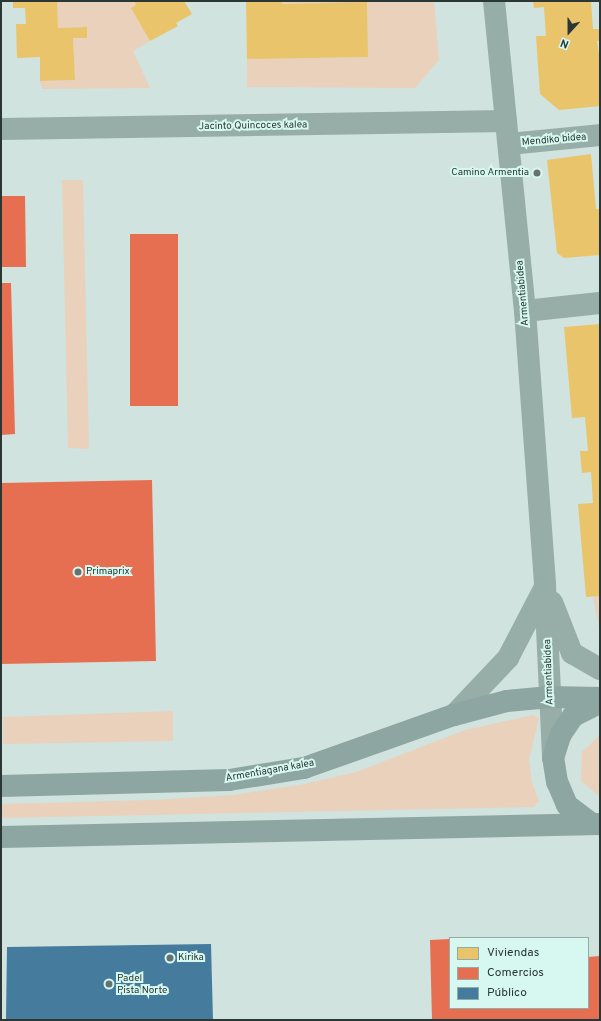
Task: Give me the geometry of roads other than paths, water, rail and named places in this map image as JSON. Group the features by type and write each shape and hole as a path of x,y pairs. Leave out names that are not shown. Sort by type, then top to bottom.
{"main road":[{"name":"Armentiagana kalea","path":"1,786 229,780 304,768 454,715 507,701 550,697 600,698"},
{"path":"596,824 567,805 557,782 553,758 561,734 573,716 600,703"},
{"path":"1,836 596,824"}],"street":[{"name":"Armentiabidea","path":"494,1 525,311 545,586 553,758"},
{"name":"Jacinto Quincoces kalea","path":"1,129 506,121"},
{"name":"Mendiko bidea","path":"509,144 600,135"},
{"path":"525,311 600,303"},
{"name":"Armentiabidea","path":"545,586 572,653 600,669"},
{"path":"454,715 508,658 545,586"}],"place":[{"name":"Camino Armentia","path":"537,173"},
{"name":"Primaprix","path":"78,572"},
{"name":"Kirika","path":"170,958"},
{"name":"Padel Pista Norte","path":"109,984"}]}
